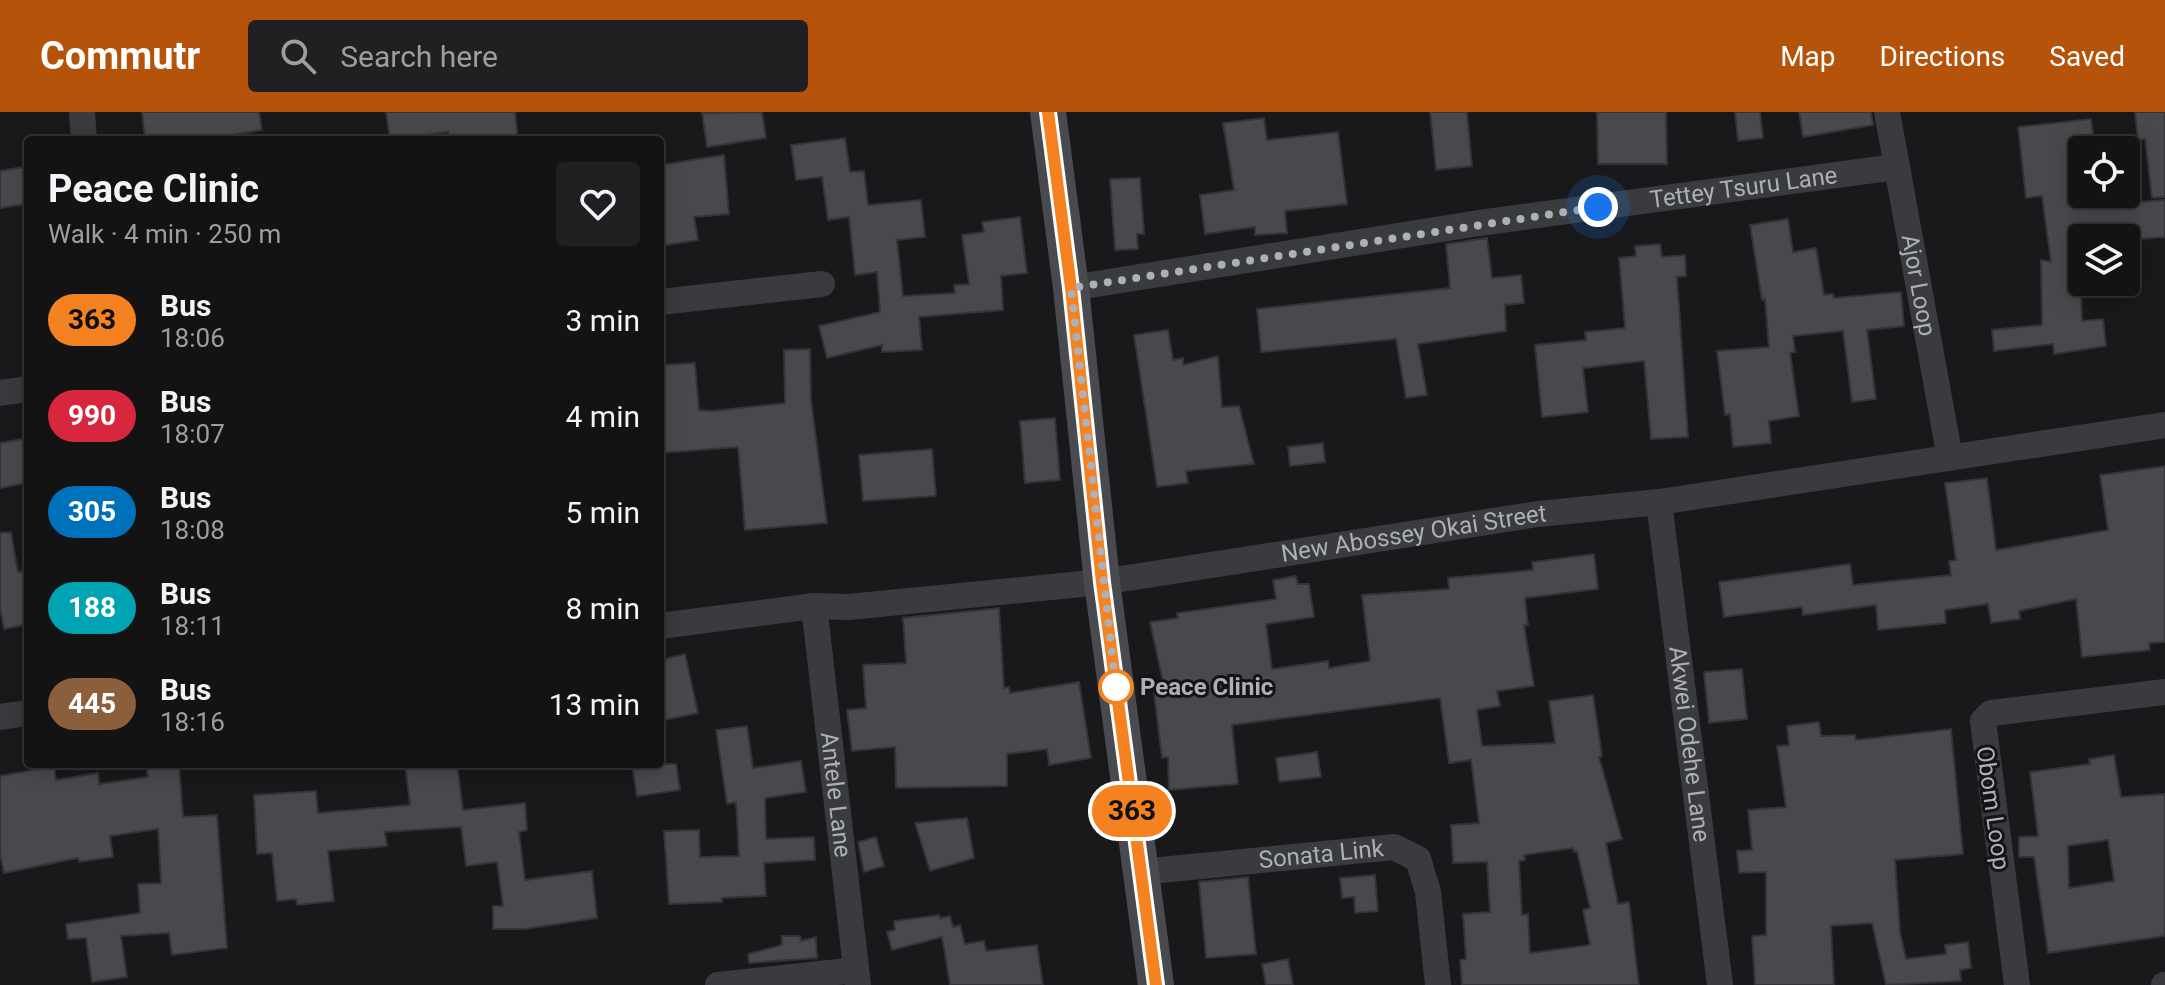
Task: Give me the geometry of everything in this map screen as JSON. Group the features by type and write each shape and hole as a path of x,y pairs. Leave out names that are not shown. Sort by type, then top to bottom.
{"street":[{"path":"82,112 84,136"},
{"path":"1048,112 1071,288 1102,582 1156,985"},
{"name":"Ajor Loop","path":"1887,112 1950,458"},
{"name":"Tettey Tsuru Lane","path":"1071,288 1479,223 1896,167"},
{"path":"664,302 822,284"},
{"path":"0,393 24,390"},
{"name":"New Abossey Okai Street","path":"664,625 814,606 849,607 1102,582 1538,514 1659,502 2165,425"},
{"name":"Akwei Odehe Lane","path":"1659,502 1720,985"},
{"name":"Antele Lane","path":"814,606 857,977"},
{"name":"Obom Loop","path":"2017,985 1983,721 1991,713 2165,692"},
{"path":"0,717 24,714"},
{"name":"Sonata Link","path":"1140,872 1394,847 1418,859 1428,892 1438,985"},
{"path":"718,985 857,977"}],"building":[{"path":"142,112 259,112 262,130 227,136 145,136"},
{"path":"386,112 515,112 518,136 448,136 448,132 389,136"},
{"path":"762,112 766,138 707,147 702,113"},
{"path":"1430,112 1467,112 1472,166 1436,170"},
{"path":"1597,112 1666,112 1667,164 1598,164"},
{"path":"1735,112 1760,112 1763,138 1738,141"},
{"path":"1799,112 1871,112 1873,125 1803,137"},
{"path":"2135,112 2165,112 2165,197 2152,198 2145,139 2140,140"},
{"path":"1264,118 1267,140 1338,132 1347,204 1285,211 1287,233 1255,235 1255,227 1205,234 1200,195 1234,190 1223,123"},
{"path":"2091,119 2093,136 2068,136 2068,208 2140,208 2140,202 2165,200 2165,237 2140,239 2140,224 2068,224 2068,296 2081,296 2082,321 2103,319 2106,346 2054,354 2053,344 1994,351 1992,330 2042,325 2041,260 2051,262 2042,196 2026,198 2018,127"},
{"path":"845,138 850,172 864,171 868,205 921,200 925,237 897,240 903,296 955,293 954,285 969,284 962,235 984,232 982,222 1020,217 1027,273 1001,276 1003,310 919,317 922,350 882,352 882,345 827,358 819,326 880,312 877,272 855,275 849,217 828,220 822,177 796,180 791,145"},
{"path":"724,155 729,214 694,217 698,240 664,245 664,164"},
{"path":"23,167 24,205 0,208 0,171"},
{"path":"1140,178 1144,234 1137,234 1138,249 1115,250 1110,179"},
{"path":"1788,219 1793,252 1816,248 1824,295 1833,294 1834,298 1901,292 1904,326 1867,330 1876,399 1852,402 1843,331 1793,336 1795,352 1790,353 1799,416 1769,421 1771,443 1733,447 1730,414 1725,415 1717,351 1769,347 1765,299 1762,300 1750,225"},
{"path":"1487,238 1492,278 1521,275 1524,303 1505,305 1506,331 1418,344 1427,395 1406,398 1396,339 1261,352 1257,309 1450,288 1446,244"},
{"path":"1660,244 1662,257 1685,255 1686,276 1677,277 1688,437 1651,439 1644,361 1583,368 1588,412 1542,417 1535,345 1586,340 1585,332 1625,328 1619,258 1636,256 1635,246"},
{"path":"1168,330 1173,360 1183,358 1183,365 1218,356 1222,407 1239,406 1254,464 1186,471 1188,483 1157,487 1134,335"},
{"path":"810,349 811,400 827,523 745,530 738,447 664,453 664,365 695,363 699,410 785,403 784,350"},
{"path":"1055,418 1060,480 1025,483 1020,421"},
{"path":"24,439 24,484 0,488 0,443"},
{"path":"1323,443 1325,462 1290,466 1288,447"},
{"path":"932,449 936,496 863,501 859,455"},
{"path":"2165,466 2165,642 2149,643 2150,650 2082,657 2076,599 2019,611 2020,619 1991,623 1988,604 1945,610 1946,623 1878,630 1876,605 1803,615 1802,607 1724,617 1719,582 1850,564 1853,585 1951,575 1949,561 1956,560 1945,483 1987,478 1996,550 2108,530 2100,475"},
{"path":"11,532 18,572 24,571 24,625 4,629 0,607 0,533"},
{"path":"1594,554 1598,589 1525,598 1528,625 1524,625 1534,686 1497,691 1500,706 1477,710 1482,746 1555,743 1549,701 1593,695 1602,756 1599,757 1622,839 1606,843 1618,904 1629,902 1639,985 1462,985 1460,960 1466,959 1463,914 1490,912 1487,862 1453,863 1451,825 1479,823 1471,760 1449,763 1440,698 1232,725 1238,784 1169,790 1168,757 1162,758 1154,693 1165,691 1150,622 1178,618 1177,613 1276,599 1273,580 1296,576 1298,584 1309,584 1314,617 1266,624 1272,669 1328,661 1329,668 1370,661 1362,595 1449,589 1448,578 1533,570 1532,562","holes":["1573,848 1574,852 1577,851 1590,908 1583,910 1590,945 1530,953 1528,914 1522,915 1519,861 1525,860 1524,855"]},
{"path":"999,608 1004,688 1009,687 1010,693 1079,682 1091,758 1049,765 1047,749 1007,754 1007,786 896,788 895,747 852,751 847,710 866,708 863,665 906,663 903,618"},
{"path":"685,654 698,713 664,720 664,659"},
{"path":"1742,669 1747,719 1709,723 1704,672"},
{"path":"1819,722 1821,736 1855,735 1856,740 1951,729 1963,854 1895,860 1900,932 1906,959 1946,954 1945,945 1968,942 1971,968 1960,970 1961,981 1886,985 1872,923 1831,926 1834,985 1755,985 1752,936 1766,935 1766,872 1739,873 1737,851 1752,850 1748,810 1786,807 1777,746 1789,745 1787,726"},
{"path":"747,726 753,768 801,761 806,792 765,798 766,839 814,837 815,860 764,863 766,896 669,904 664,831 699,830 700,857 739,856 736,802 727,804 716,730"},
{"path":"1317,752 1321,777 1279,782 1276,758"},
{"path":"2114,755 2121,797 2165,794 2165,936 2048,953 2034,857 2019,857 2019,837 2038,836 2030,772 2090,764 2089,759","holes":["2108,840 2114,881 2069,888 2068,846"]},
{"path":"664,764 676,764 680,790 637,796 633,768 664,768"},
{"path":"54,768 56,780 98,773 99,784 148,777 147,768 179,768 183,817 217,815 227,948 172,955 169,933 121,936 127,977 92,982 86,938 68,939 66,924 140,913 138,884 161,883 158,829 110,836 113,857 79,862 78,858 4,873 0,854 0,776"},
{"path":"405,768 458,768 463,810 525,803 527,830 519,832 525,880 592,871 597,918 525,929 493,929 493,906 503,906 497,862 466,866 461,827 385,832 387,846 328,851 334,901 297,905 296,899 277,901 272,853 257,854 254,795 316,791 318,813 410,805"},
{"path":"967,818 974,858 930,871 915,823"},
{"path":"876,837 884,866 864,872 858,842"},
{"path":"1375,875 1378,911 1355,913 1354,897 1342,898 1340,878"},
{"path":"1248,877 1256,954 1206,958 1199,882"},
{"path":"939,915 940,918 950,916 953,927 960,925 965,944 984,941 986,951 1037,945 1043,985 950,985 942,937 892,950 887,932 895,930 894,921"},
{"path":"782,936 800,936 801,941 816,937 817,958 749,963 748,954 782,945"},
{"path":"1288,959 1293,985 1266,985 1262,964"}],"bus line":[{"name":"363","path":"1048,112 1071,288 1102,582 1156,985"}],"place":[{"name":"Peace Clinic","path":"1116,687"}],"route":[{"path":"1116,687 1117,698 1071,288 1598,207"}]}
